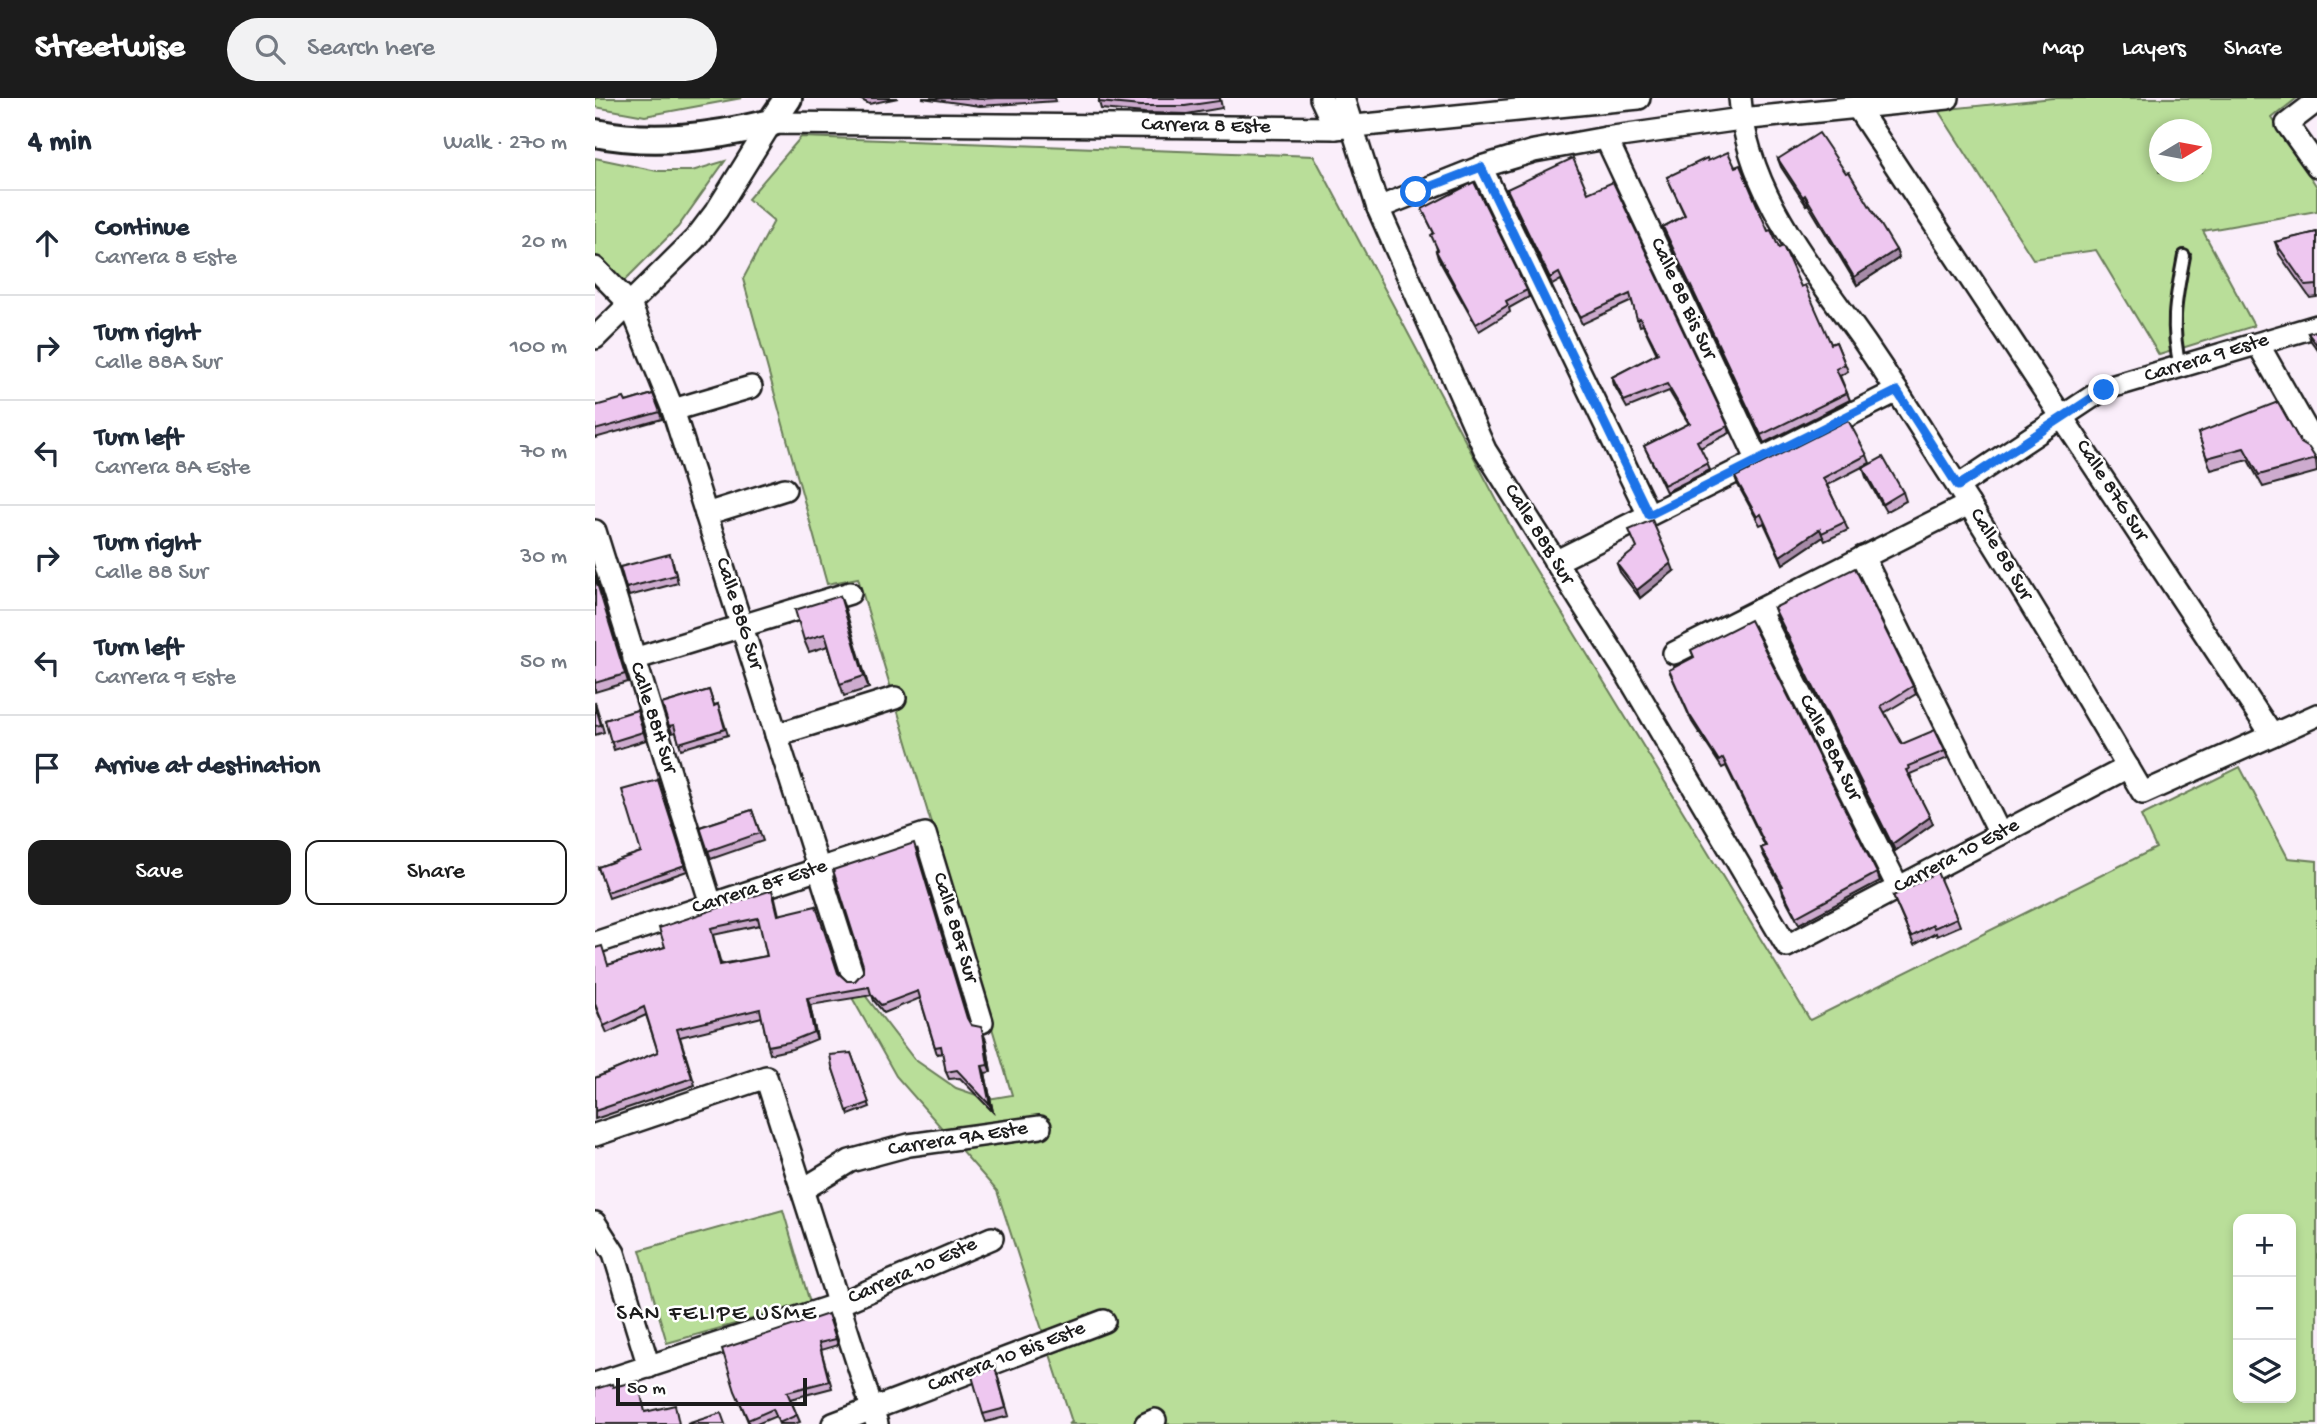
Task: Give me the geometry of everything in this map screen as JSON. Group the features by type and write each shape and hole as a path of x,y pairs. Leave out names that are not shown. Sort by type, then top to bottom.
{"street":[{"path":"595,338 695,239 717,210 788,98"},
{"name":"Calle 88B Sur","path":"1321,98 1344,128 1485,450 1628,676 1787,946"},
{"name":"Calle 88B Sur","path":"1343,98 1344,128"},
{"name":"Carrera 8 Este","path":"771,123 1344,128 1639,98"},
{"path":"1378,208 1481,167 1534,151 1741,108 1857,107 1948,98"},
{"path":"2317,101 2287,124 2317,166"},
{"name":"Calle 87G Sur","path":"1857,107 2272,735"},
{"name":"Calle 88 Sur","path":"1741,108 1749,152 1784,228 1897,391 2143,793 2272,735"},
{"path":"598,133 655,139 683,138 771,123"},
{"name":"Calle 88 Bis Sur","path":"1606,138 1758,461"},
{"path":"1481,167 1649,515"},
{"name":"Calle 88G Sur","path":"595,268 631,304 673,410 853,976"},
{"name":"Carrera 9 Este","path":"1674,653 1863,557 1963,495 2062,417 2104,390 2317,326"},
{"path":"2257,344 2317,448"},
{"path":"673,410 751,387"},
{"path":"1555,562 1897,391"},
{"path":"706,514 785,489"},
{"name":"Calle 88H Sur","path":"595,531 711,904"},
{"path":"1863,557 2000,834"},
{"path":"633,659 850,593"},
{"name":"Calle 88A Sur","path":"1759,610 1898,887"},
{"path":"776,735 895,698"},
{"path":"2272,735 2317,715"},
{"name":"Carrera 10 Este","path":"1787,946 2128,767"},
{"name":"Carrera 8F Este","path":"595,943 925,834"},
{"name":"Calle 88F Sur","path":"925,834 982,1022"},
{"path":"595,1135 766,1077 874,1416"},
{"name":"Carrera 9A Este","path":"802,1191 850,1161 909,1145 1040,1127"},
{"path":"595,1223 614,1252 649,1367"},
{"name":"Carrera 10 Este","path":"595,1384 839,1304 992,1238"},
{"name":"Carrera 10 Bis Este","path":"833,1424 874,1416 1104,1321"}],"lane":[{"path":"2180,367 2173,316 2184,256"}],"green space":[{"path":"595,98 742,98 645,116 595,107"},
{"path":"2053,98 2297,98 2272,118 2317,187 2317,211 2203,231 2254,326 2159,355 2096,250 2033,259 1938,110"},
{"path":"801,137 1314,156 1520,544 1810,1020 2156,848 2141,816 2240,767 2288,858 2317,861 2317,1424 1068,1424 1072,1422 997,1191 896,1076 850,994 864,994 914,1059 956,1088 988,1099 1012,1095 858,578 827,584 743,279 774,221 748,199"},
{"path":"595,158 657,171 692,171 725,161 678,227 618,287 595,266"},
{"path":"783,1210 810,1303 667,1343 640,1250"}],"building":[{"path":"1099,98 1219,98 1219,101 1185,106 1141,106 1099,102"},
{"path":"1819,133 1846,173 1849,172 1896,250 1854,277 1805,195 1803,197 1778,159"},
{"path":"1728,152 1735,167 1740,165 1768,231 1771,230 1779,248 1783,246 1801,287 1805,285 1831,344 1836,342 1845,364 1836,369 1847,393 1761,435 1663,227 1685,215 1667,177 1707,158 1708,161"},
{"path":"1573,158 1588,193 1613,182 1728,426 1697,441 1708,463 1664,485 1644,446 1690,423 1667,384 1624,401 1612,377 1658,353 1640,318 1637,319 1630,294 1580,317 1559,273 1550,278 1507,189"},
{"path":"1474,182 1527,290 1506,301 1508,305 1476,324 1436,251 1438,250 1431,235 1434,233 1422,209"},
{"path":"2317,232 2317,285 2306,286 2275,242"},
{"path":"2317,331 2317,345 2308,333"},
{"path":"653,394 660,412 595,430 595,406 624,398 626,402"},
{"path":"2278,402 2301,443 2309,448 2316,459 2259,475 2244,448 2207,458 2198,433"},
{"path":"1848,420 1867,455 1823,478 1845,522 1822,533 1820,529 1780,556 1761,514 1757,517 1735,477"},
{"path":"1883,457 1903,492 1883,504 1863,468"},
{"path":"1652,520 1671,563 1637,590 1617,564 1637,548 1629,530"},
{"path":"670,554 676,575 626,588 620,567"},
{"path":"1855,568 1913,686 1881,706 1902,744 1935,730 1945,751 1908,766 1909,769 1906,770 1930,817 1892,844 1774,608"},
{"path":"595,577 625,674 595,683"},
{"path":"840,596 864,676 840,684 825,634 804,640 795,610"},
{"path":"1750,620 1877,873 1796,917 1781,887 1783,886 1761,848 1766,846 1723,758 1719,761 1689,714 1669,670 1694,657 1691,650"},
{"path":"709,690 714,706 718,704 725,729 679,743 674,725 669,726 662,704"},
{"path":"595,704 601,725 595,726"},
{"path":"637,710 643,732 611,742 605,720"},
{"path":"658,780 685,865 607,892 598,867 641,852 622,790"},
{"path":"752,810 760,833 708,851 700,827"},
{"path":"914,843 967,1018 971,1025 981,1027 983,1033 988,1065 982,1066 990,1105 957,1070 946,1072 941,1046 935,1047 918,991 881,1005 871,994 869,987 807,998 814,1032 789,1042 768,1046 760,1009 677,1029 692,1078 595,1111 595,1078 658,1052 644,1007 604,1026 595,1004 595,948 602,946 608,965 665,947 659,928 772,890 778,915 816,906 838,973 847,981 855,981 863,972 863,965 833,870","holes":["758,918 767,956 720,965 711,928"]},
{"path":"1937,872 1957,918 1934,928 1933,925 1911,937 1893,896"},
{"path":"851,1053 869,1103 847,1111 830,1055"},
{"path":"828,1314 836,1339 819,1343 829,1381 787,1392 797,1415 779,1423 773,1409 748,1420 735,1391 722,1349"},
{"path":"995,1367 1006,1408 983,1414 972,1376"},
{"path":"638,1381 645,1412 675,1405 679,1424 595,1424 595,1389"},
{"path":"721,1413 725,1424 687,1424"}],"district":[{"name":"SAN FELIPE USME","path":"717,1314"}],"route":[{"path":"1416,192 1481,167 1649,515 1897,391 1958,486 2104,390"}]}
